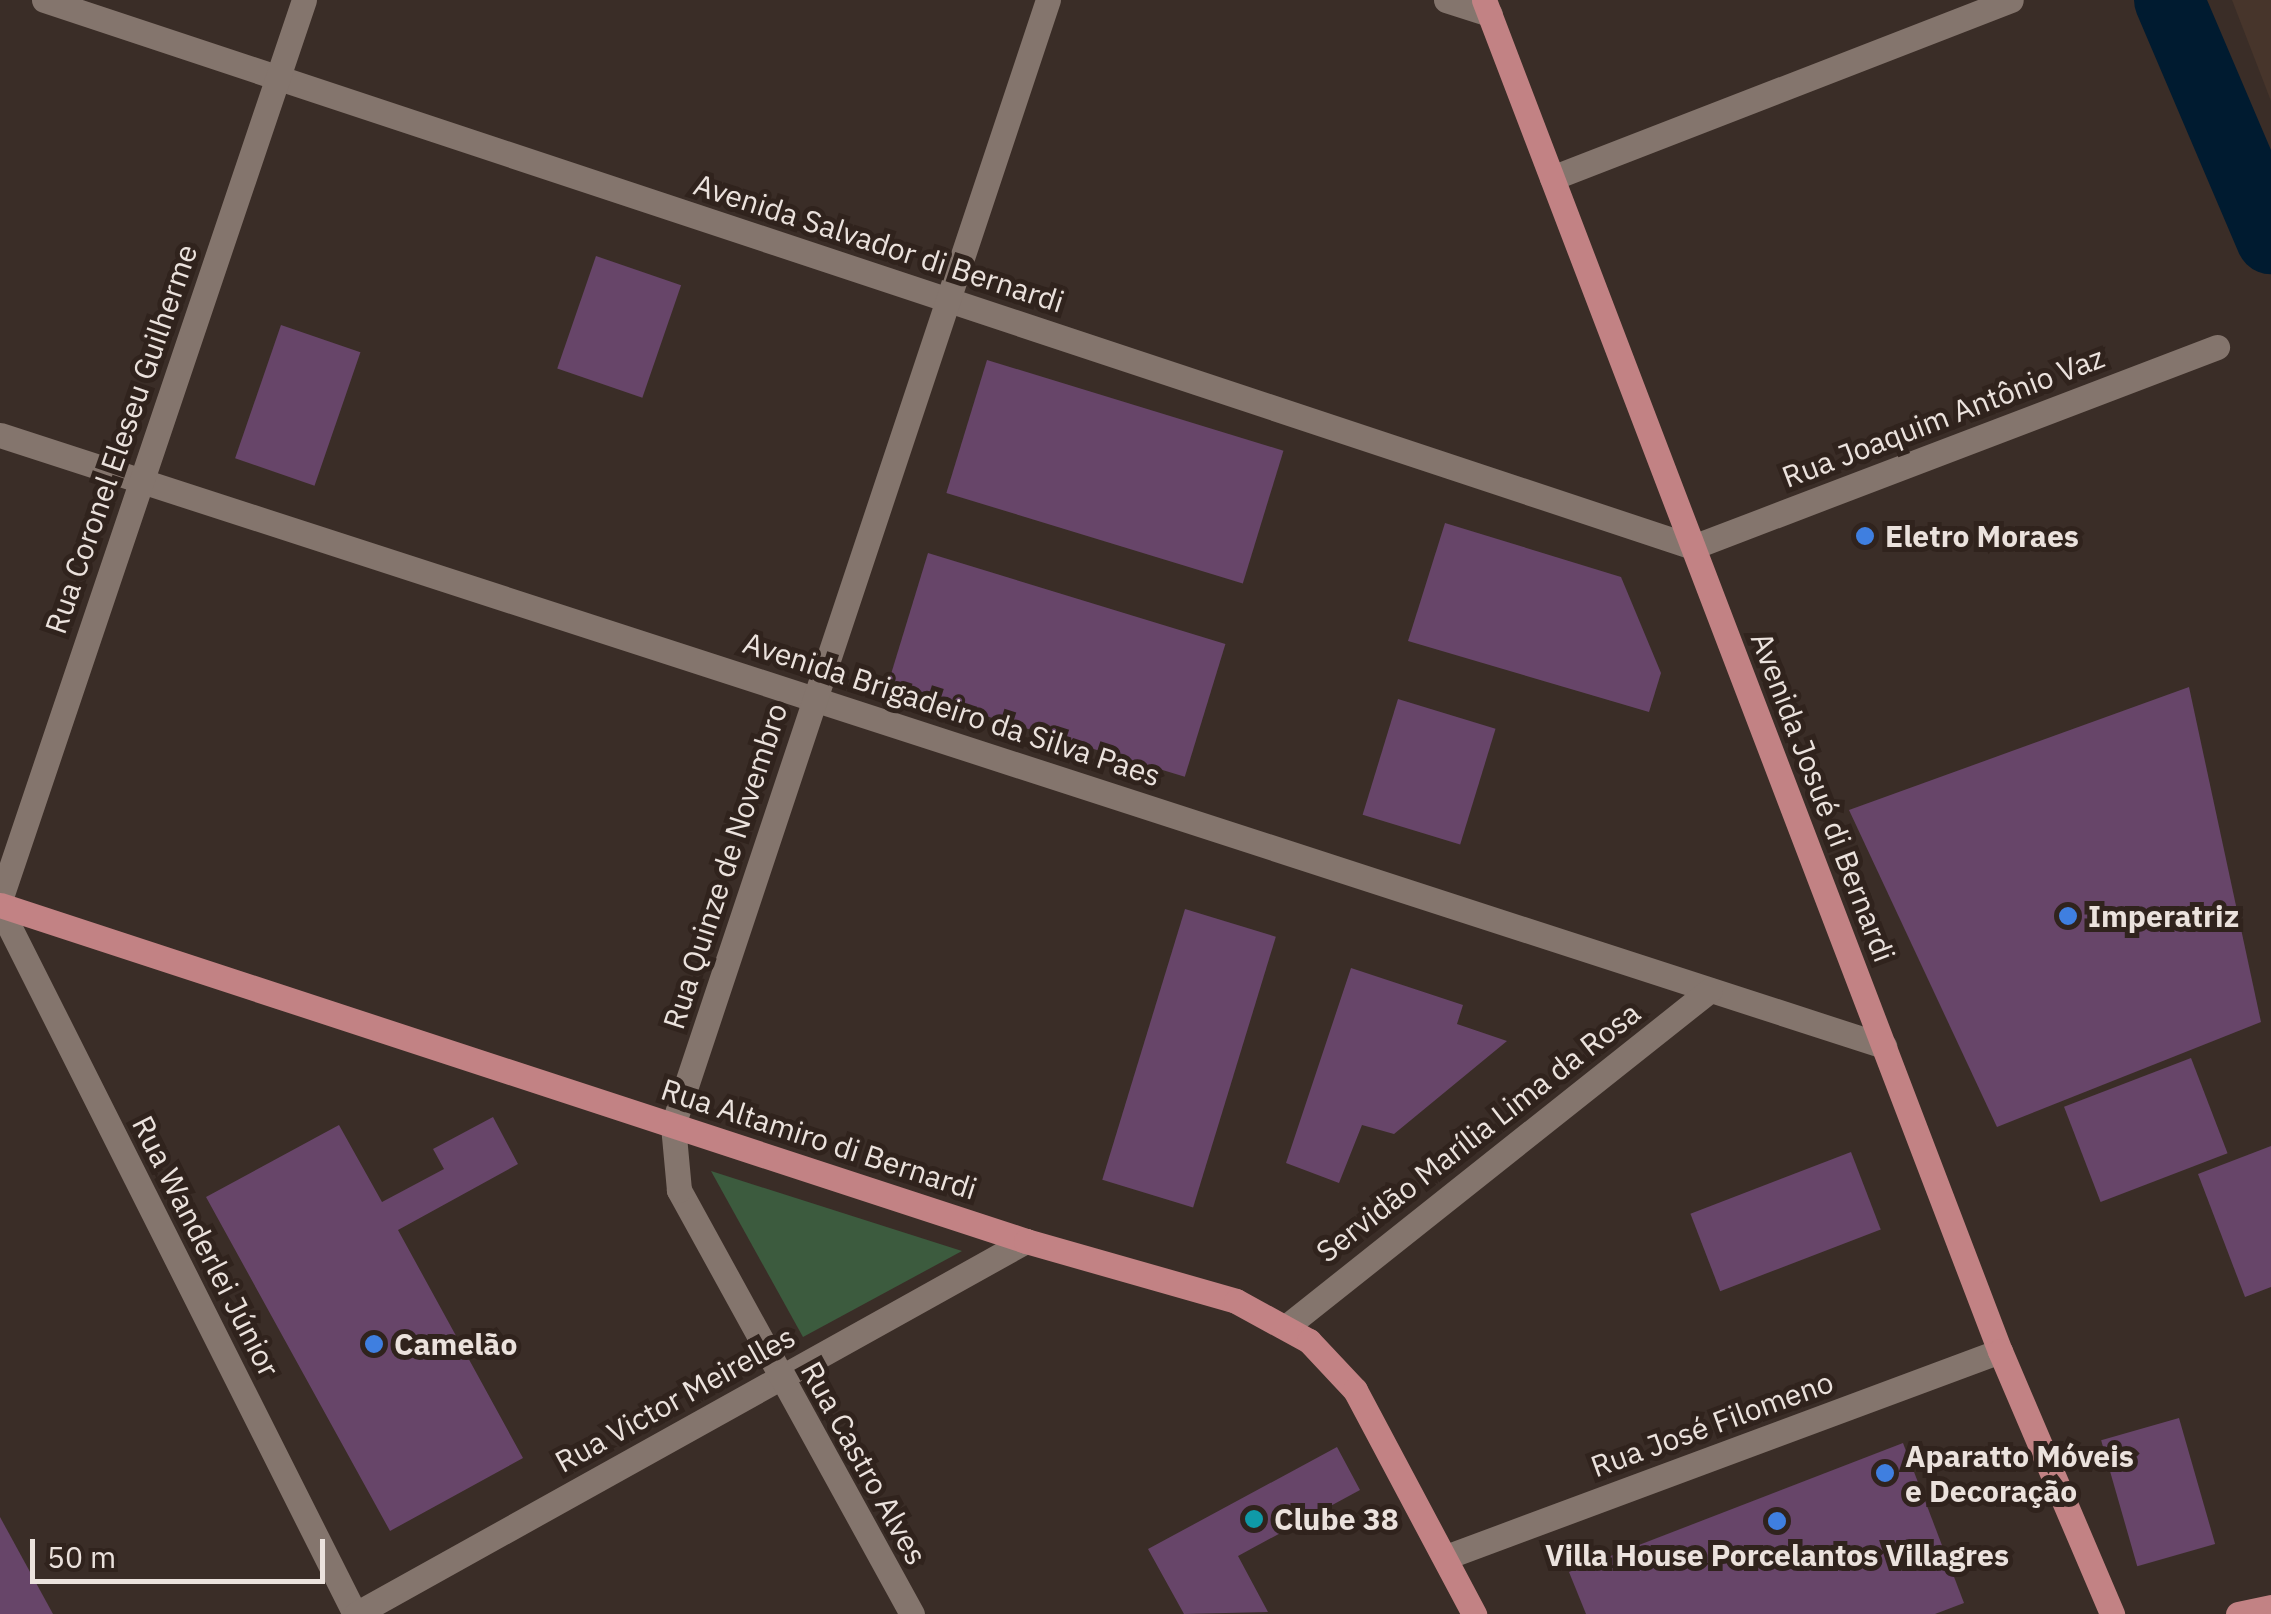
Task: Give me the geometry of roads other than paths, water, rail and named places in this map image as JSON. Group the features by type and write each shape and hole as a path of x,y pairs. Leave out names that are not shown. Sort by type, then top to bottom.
{"main road":[{"name":"Avenida Josué di Bernardi","path":"1487,7 2000,1351 2112,1614"},
{"name":"Rua Altamiro di Bernardi","path":"0,904 1026,1241 1236,1301 1287,1326 1331,1360 1355,1390 1474,1614"},
{"path":"2238,1614 2271,1607"}],"street":[{"name":"Avenida Salvador di Bernardi","path":"44,0 1693,547"},
{"name":"Rua Coronel Eleseu Guilherme","path":"0,904 304,0"},
{"name":"Rua Quinze de Novembro","path":"673,1126 1048,0"},
{"path":"1446,0 1487,7"},
{"path":"1552,178 2010,0"},
{"name":"Rua Joaquim Antônio Vaz","path":"1693,547 2216,347"},
{"name":"Avenida Brigadeiro da Silva Paes","path":"0,435 1884,1046"},
{"name":"Rua Wanderlei Júnior","path":"0,904 356,1614"},
{"name":"Servidão Marília Lima da Rosa","path":"1287,1326 1710,990"},
{"name":"Rua Castro Alves","path":"673,1126 679,1190 912,1614"},
{"name":"Rua Victor Meirelles","path":"356,1614 1026,1241"},
{"name":"Rua José Filomeno","path":"1446,1557 2000,1351"}],"waterway":[{"path":"2169,0 2271,239"}],"place":[{"name":"Eletro Moraes","path":"1865,536"},
{"name":"Imperatriz","path":"2068,916"},
{"name":"Camelão","path":"374,1344"},
{"name":"Aparatto Móveis e Decoração","path":"1885,1473"},
{"name":"Clube 38","path":"1254,1519"},
{"name":"Villa House Porcelantos Villagres","path":"1777,1521"}]}
